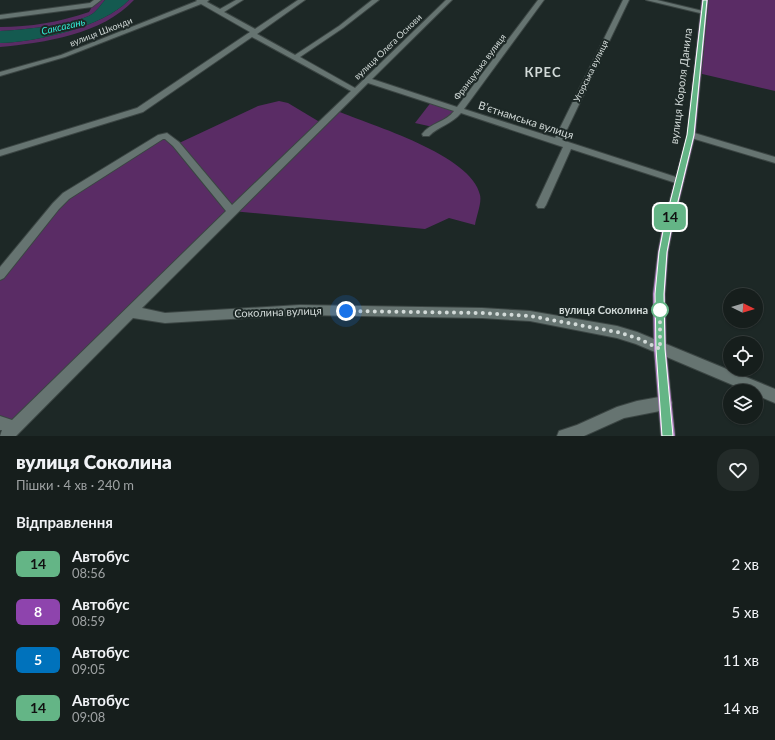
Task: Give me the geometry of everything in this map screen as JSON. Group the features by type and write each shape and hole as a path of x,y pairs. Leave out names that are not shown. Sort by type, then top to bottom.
{"main road":[{"name":"вулиця Короля Данила","path":"668,436 660,349 659,294 663,252 690,135 705,0"}],"street":[{"path":"219,12 240,0"},
{"path":"0,153 140,110 302,0"},
{"path":"294,58 341,27 376,0"},
{"name":"вулиця Олега Основи","path":"202,1 294,58 356,91 449,0"},
{"name":"Французька вулиця","path":"426,134 433,127 444,124 453,118 541,0"},
{"name":"Угорська вулиця","path":"557,142 626,0"},
{"path":"648,0 704,12"},
{"name":"вулиця Шконди","path":"0,74 63,56 202,1"},
{"path":"0,17 96,2"},
{"name":"Вʼєтнамська вулиця","path":"367,80 679,181"},
{"path":"0,423 10,432 232,211 356,91"},
{"path":"690,135 775,160"},
{"path":"0,276 56,206 66,196 161,137 167,136 176,144 232,211"},
{"path":"541,205 568,145"},
{"name":"Соколина вулиця","path":"132,312 166,318 300,310 482,313 530,316 617,332 637,338 660,349 775,396"},
{"path":"564,436 637,407 665,403"}],"shaded area":[{"path":"98,0 105,0 94,13 84,18 61,24 0,31 0,27 45,23 78,16 89,12"},
{"path":"129,0 134,0 121,12 90,29 72,35 35,43 0,47 0,43 32,40 87,25 118,10"},
{"path":"705,0 775,0 775,91 698,73"},
{"path":"279,101 288,103 323,124 337,111 418,143 459,167 473,180 480,195 480,206 475,225 449,218 425,229 232,211 14,428 0,423 0,275 56,206 167,136 177,144 258,106"},
{"path":"432,101 459,110 433,127 415,123"}],"water":[{"name":"Саксагань","path":"105,0 129,0 118,10 103,18 69,31 32,40 0,43 0,31 61,24 84,18 92,14"}],"bus line":[{"name":"14","path":"668,436 660,349 659,294 663,252 668,226 690,135 698,75 705,0"}],"place":[{"name":"вулиця Соколина","path":"660,310"}],"district":[{"name":"КРЕС","path":"543,72"}],"route":[{"path":"346,311 482,313 530,316 617,332 637,338 660,349 660,307 660,310"}]}
